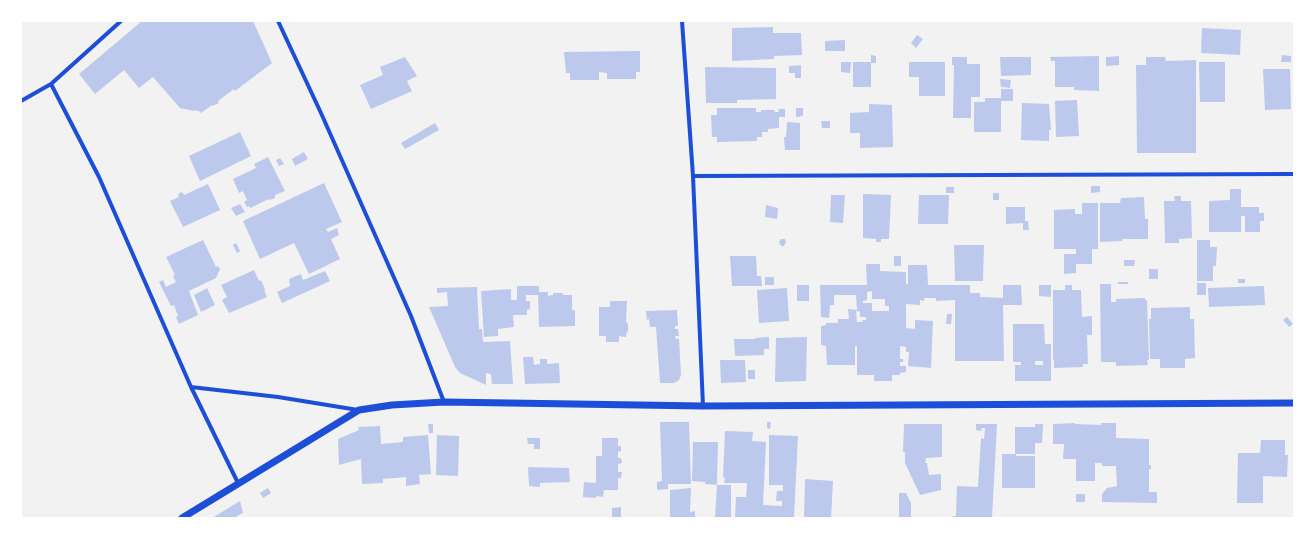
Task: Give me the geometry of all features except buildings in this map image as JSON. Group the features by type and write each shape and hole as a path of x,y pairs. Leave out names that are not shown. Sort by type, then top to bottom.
{"street":[{"path":"21,101 51,84 121,21"},
{"path":"278,21 321,113 411,316 444,402"},
{"path":"682,21 693,176 703,406"},
{"path":"51,84 99,177 191,387 238,483"},
{"path":"693,176 1294,174"},
{"path":"191,387 278,397 359,410 392,405 444,402 703,406 1294,403"},
{"path":"182,518 359,410"}]}
